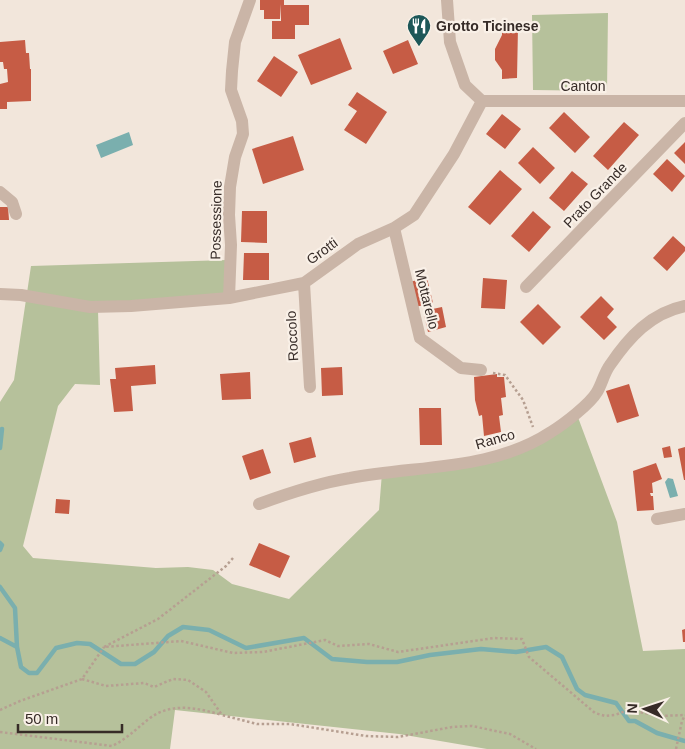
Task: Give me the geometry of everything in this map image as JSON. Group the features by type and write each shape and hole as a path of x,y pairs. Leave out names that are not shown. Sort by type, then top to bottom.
{"street":[{"name":"Possessione","path":"229,298 231,246 230,188 235,157 243,134 242,121 231,90 232,70 235,42 250,0"},
{"path":"447,0 450,42 464,85 482,101"},
{"name":"Grotti","path":"0,294 21,295 90,307 131,306 229,298 304,283 358,244 394,228 414,215 454,154 482,101"},
{"name":"Canton","path":"482,101 685,101"},
{"name":"Prato Grande","path":"526,287 685,123"},
{"path":"0,192 12,202 16,214"},
{"name":"Mottarello","path":"394,228 420,338 461,368 481,370"},
{"name":"Roccolo","path":"304,283 310,387"},
{"name":"Ranco","path":"259,504 306,488 351,477 447,466 488,458 520,449 552,432 597,394 609,366 638,329 656,316 685,306"},
{"path":"657,519 685,514"}],"path":[{"path":"481,370 505,375 523,400 533,424 535,441"},
{"path":"82,679 103,648 158,619 226,566 233,558"},
{"path":"103,648 181,641 233,653 304,646 324,640 338,646 369,644 398,652 494,638 522,639 529,657 557,679 588,708 605,716 615,716 628,710 661,716 685,715 676,749"},
{"path":"0,710 20,700 82,679 106,686 144,683 154,686 173,679 188,680 206,692 222,715"},
{"path":"0,732 112,746 123,741 152,717 166,710 192,706 257,724 290,724 366,736 398,736 452,726 472,726 510,734 536,749"}],"green space":[{"path":"608,13 607,91 533,90 532,15"},
{"path":"227,260 230,297 98,310 100,385 75,384 58,406 23,546 33,558 156,568 188,567 213,570 232,584 289,599 379,510 382,473 519,449 576,412 617,522 643,651 685,649 685,749 487,749 399,734 175,710 170,749 0,749 0,402 14,380 31,266"}],"water":[{"path":"129,132 133,145 101,158 96,145"},
{"path":"668,478 673,479 678,496 670,498 665,482"}],"building":[{"path":"260,0 284,0 284,5 309,5 309,25 295,25 295,39 272,39 272,21 281,21 281,4 280,19 264,19 264,10 260,10"},
{"path":"502,27 518,27 517,78 502,79 502,70 495,60 495,49 502,35"},
{"path":"340,38 352,69 311,85 298,55"},
{"path":"25,40 26,53 29,53 31,69 31,101 7,102 7,109 0,109 0,84 8,82 7,69 4,69 3,62 0,62 0,42"},
{"path":"408,40 418,64 393,74 383,51"},
{"path":"274,56 298,72 281,97 257,81"},
{"path":"357,92 387,112 366,144 344,130 357,111 348,105"},
{"path":"564,112 590,137 575,153 549,128"},
{"path":"502,114 521,129 505,149 486,134"},
{"path":"624,122 639,135 608,170 593,156"},
{"path":"293,136 304,170 263,184 252,149"},
{"path":"685,142 685,164 674,153"},
{"path":"533,147 555,168 540,184 518,163"},
{"path":"667,159 685,176 672,192 653,174"},
{"path":"500,170 522,189 490,225 468,207"},
{"path":"572,171 588,184 564,211 549,198"},
{"path":"0,207 8,207 9,220 0,220"},
{"path":"242,211 267,211 267,243 241,242"},
{"path":"533,211 551,227 529,252 511,236"},
{"path":"673,236 685,247 685,251 667,271 653,258"},
{"path":"244,253 269,253 269,280 243,280"},
{"path":"427,278 433,303 415,307 409,282"},
{"path":"483,278 507,280 505,309 481,308"},
{"path":"601,296 614,309 607,317 617,327 604,340 580,317"},
{"path":"538,304 561,327 543,345 520,322"},
{"path":"442,307 446,327 428,332 423,311"},
{"path":"155,365 156,384 131,386 133,411 114,412 110,379 116,379 115,368"},
{"path":"342,367 343,395 322,396 321,368"},
{"path":"250,372 251,399 222,400 220,374"},
{"path":"497,374 497,377 504,377 506,397 501,398 503,415 499,416 501,432 484,436 482,415 479,416 475,400 474,377"},
{"path":"629,384 639,416 617,423 606,391"},
{"path":"419,408 441,408 442,445 420,445"},
{"path":"311,437 316,457 294,463 289,443"},
{"path":"670,446 672,457 664,458 662,448"},
{"path":"685,447 685,480 684,480 678,449"},
{"path":"263,449 271,473 250,480 242,456"},
{"path":"656,463 662,479 652,483 653,493 650,493 653,496 654,510 637,511 633,471"},
{"path":"56,499 70,500 69,514 55,513"},
{"path":"259,543 290,556 280,578 249,565"},
{"path":"685,629 685,642 683,642 682,630"}],"waterway":[{"path":"0,448 2,429"},
{"path":"0,543 2,545 0,550"},
{"path":"0,587 15,608 17,647"},
{"path":"0,638 17,647 21,667 29,673 37,673 56,648 77,643 90,644 121,664 135,664 154,652 168,636 183,627 209,630 246,648 304,638 332,659 367,662 397,662 430,655 481,649 516,652 546,647 562,657 577,689 585,695 616,703 629,721 635,721 657,733 685,741"}],"place":[{"name":"Grotto Ticinese","path":"419,47"}]}
